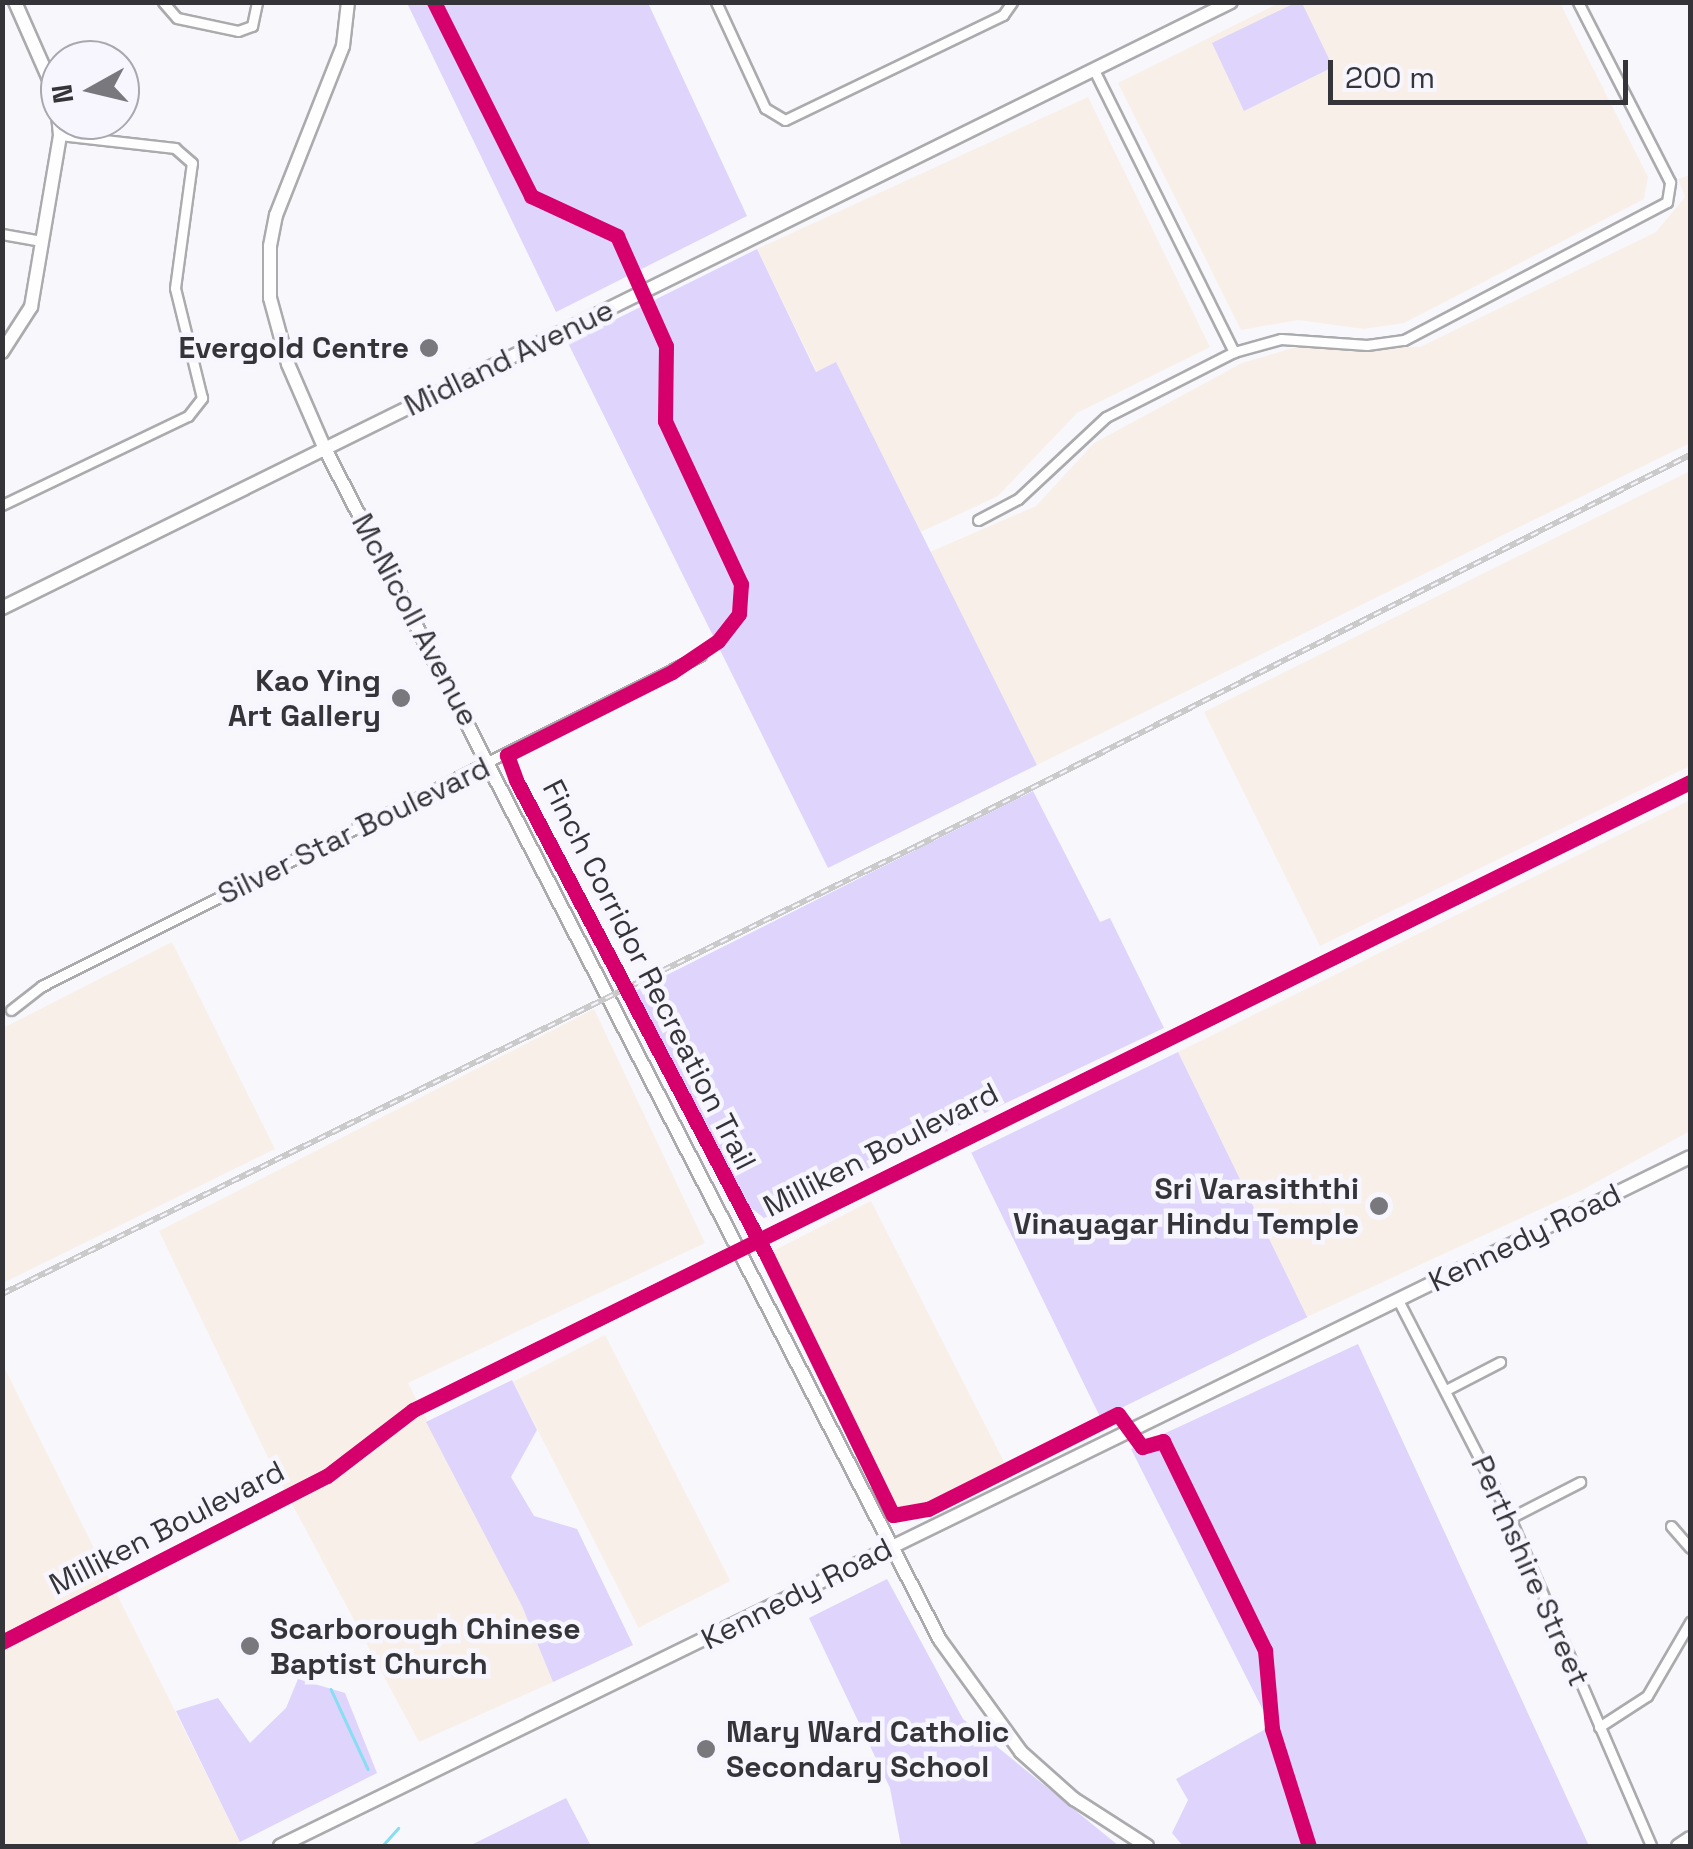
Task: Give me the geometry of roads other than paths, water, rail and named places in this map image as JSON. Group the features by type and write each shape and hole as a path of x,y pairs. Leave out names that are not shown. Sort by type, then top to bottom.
{"main road":[{"path":"14,2 40,60"},
{"name":"McNicoll Avenue","path":"348,2 343,46 276,216 268,272 280,343 325,449 892,1546 986,1712 1074,1798 1148,1846"},
{"name":"Midland Avenue","path":"2,608 1231,2"},
{"path":"2,352 31,307 59,140"},
{"name":"Kennedy Road","path":"280,1846 1690,1157"},
{"path":"1678,1846 1690,1838"}],"street":[{"path":"164,2 177,18 238,31 252,26 258,2"},
{"path":"731,2 718,5 765,108 785,120 1003,15 1012,2"},
{"path":"978,520 1018,499 1106,416 1234,352 1281,339 1367,345 1404,340 1667,202 1670,182 1578,2"},
{"path":"1094,70 1234,352"},
{"path":"2,505 188,416 202,398 175,288 192,162 175,148 98,140"},
{"path":"2,234 42,241"},
{"name":"Silver Star Boulevard","path":"11,1010 42,986 700,656"},
{"name":"Milliken Boulevard","path":"2,1642 314,1483 413,1410 1690,782"},
{"name":"Perthshire Street","path":"1398,1300 1510,1518 1651,1846"},
{"path":"1446,1390 1500,1362"},
{"path":"1510,1518 1580,1482"},
{"path":"1671,1526 1690,1548"},
{"path":"1599,1727 1647,1696 1690,1622"}],"waterway":[{"path":"331,1689 368,1769"},
{"path":"382,1846 398,1828"}],"railway":[{"path":"2,1294 917,846 1690,455"}],"place":[{"name":"Evergold Centre","path":"429,348"},
{"name":"Kao Ying Art Gallery","path":"401,698"},
{"name":"Sri Varasiththi Vinayagar Hindu Temple","path":"1379,1206"},
{"name":"Scarborough Chinese Baptist Church","path":"250,1646"},
{"name":"Mary Ward Catholic Secondary School","path":"706,1749"}]}
